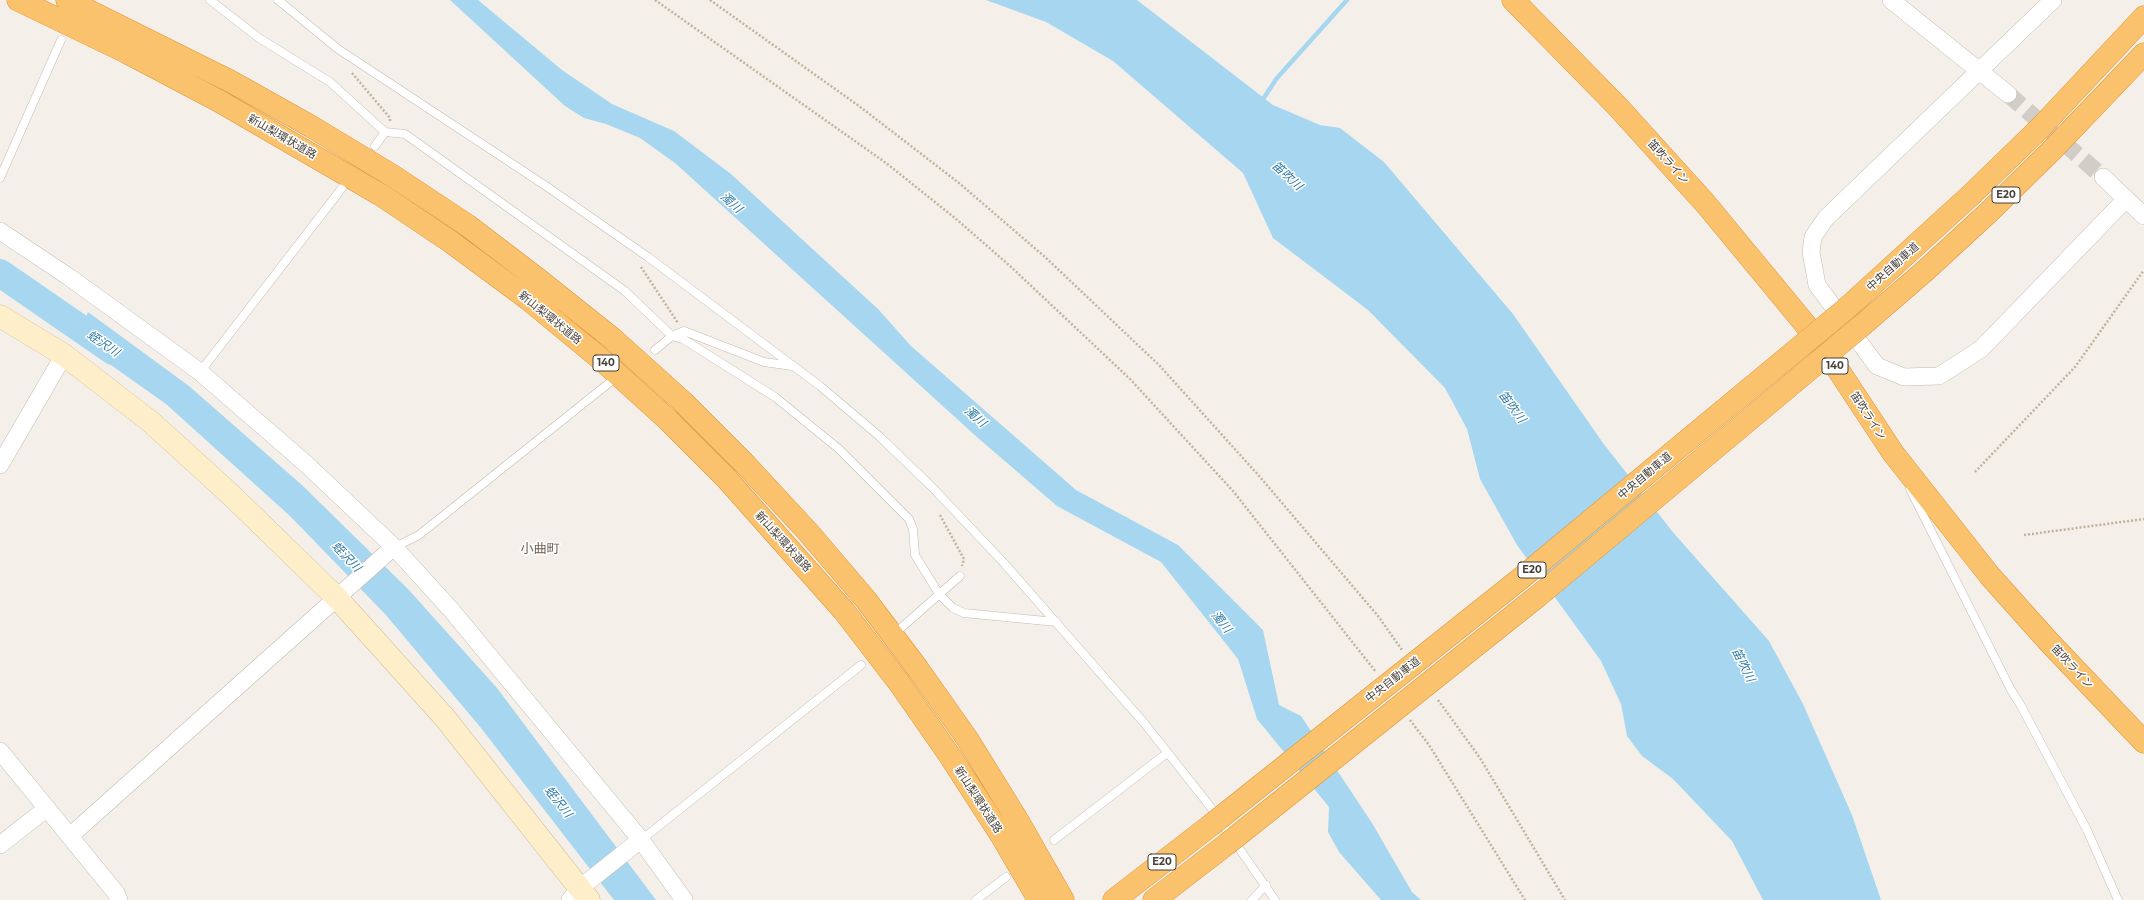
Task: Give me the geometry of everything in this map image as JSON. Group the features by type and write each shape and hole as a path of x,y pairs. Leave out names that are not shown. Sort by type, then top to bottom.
{"highway":[{"name":"新山梨環状道路","path":"18,0 126,52 219,101 381,195 451,242 528,299 603,361 668,420 726,478 844,610 900,684 950,756 1001,835 1039,900"},
{"name":"新山梨環状道路","path":"67,0 230,81 312,127 393,176 467,225 539,280 613,339 683,402 745,464 808,532 876,613 968,740 1018,821 1063,900"},
{"name":"笛吹ライン","path":"1513,0 1618,107 1705,203 1805,324 1837,368 1893,453 1990,576 2054,647 2144,742"},
{"path":"2106,60 2144,11"},
{"name":"中央自動車道","path":"1114,900 1520,580 1847,308 1972,194 2106,60 2144,17"},
{"name":"E20","path":"1154,900 1227,844 1538,596 1860,327 1926,270 1989,212 2053,149 2144,54"},
{"path":"1860,327 1892,306 1938,270 1996,218 2144,76"}],"street":[{"path":"1891,0 2008,94"},
{"path":"2053,0 1826,218 1813,237 1811,252 1818,285 1877,366 1904,377 1939,376 1981,349 2125,200"},
{"path":"2103,177 2125,200 2144,216"},
{"path":"0,231 69,277 200,372 305,463 453,612 684,900"},
{"path":"0,316 64,355 151,422 340,596 445,718 581,893 638,842"},
{"path":"0,466 64,355"},
{"path":"70,836 391,550"},
{"path":"0,751 116,893 119,900"},
{"path":"0,845 46,808"}],"lane":[{"path":"210,0 259,38 330,82 385,132 405,134 625,291 672,336 683,339 775,397 839,450 909,519 913,529 915,555 939,594 953,608 964,613 1056,622"},
{"path":"278,0 338,49 546,186 627,242 794,366 873,431 931,486 1003,562 1145,724 1167,754 1209,805 1275,900"},
{"path":"0,178 61,40"},
{"path":"375,146 385,132"},
{"path":"200,372 342,188"},
{"path":"655,350 672,336 684,332 764,362 794,366"},
{"path":"391,550 419,535 609,383"},
{"path":"1893,453 2011,690 2020,704 2087,830 2118,900"},
{"path":"901,628 960,576"},
{"path":"638,842 861,665"},
{"path":"1054,840 1167,754"},
{"path":"976,900 1006,877"},
{"path":"1252,900 1266,885"}],"path":[{"path":"655,0 886,163 955,218 1016,272 1130,379 1233,490 1354,642 1377,674"},
{"path":"710,0 859,106 959,183 1045,257 1154,359 1260,477 1378,616 1406,655"},
{"path":"338,49 342,62 390,118 385,132"},
{"path":"627,242 647,277 684,332"},
{"path":"1975,472 2075,367 2144,270"},
{"path":"931,486 931,498 964,559 960,576"},
{"path":"2024,535 2144,519"},
{"path":"1433,694 1480,758 1565,900"},
{"path":"1410,719 1429,745 1525,900"}],"water":[{"name":"濁川","path":"450,0 478,0 562,70 612,104 674,131 731,174 879,310 911,346 1076,490 1178,545 1263,630 1279,705 1301,716 1372,823 1412,892 1421,900 1381,900 1339,852 1328,832 1329,807 1257,719 1238,659 1161,562 1057,506 978,438 675,163 640,138 606,124 584,118 565,106"},
{"name":"笛吹川","path":"986,0 1137,0 1273,105 1320,125 1340,128 1384,162 1513,314 1603,443 1672,531 1769,641 1803,704 1852,815 1881,900 1763,900 1732,841 1673,779 1642,756 1627,736 1621,704 1601,661 1517,545 1480,479 1467,429 1445,388 1368,310 1273,238 1243,173 1113,61 1046,22"},
{"path":"88,312 189,386 303,486 408,589 497,688 656,900 614,900 481,728 385,614 290,516 166,404 77,341"}],"waterway":[{"path":"1261,102 1277,78 1347,0"},
{"name":"蛭沢川","path":"0,273 113,351"}],"tunnel":[{"path":"2008,94 2103,177"}],"district":[{"name":"小曲町","path":"540,549"}]}
